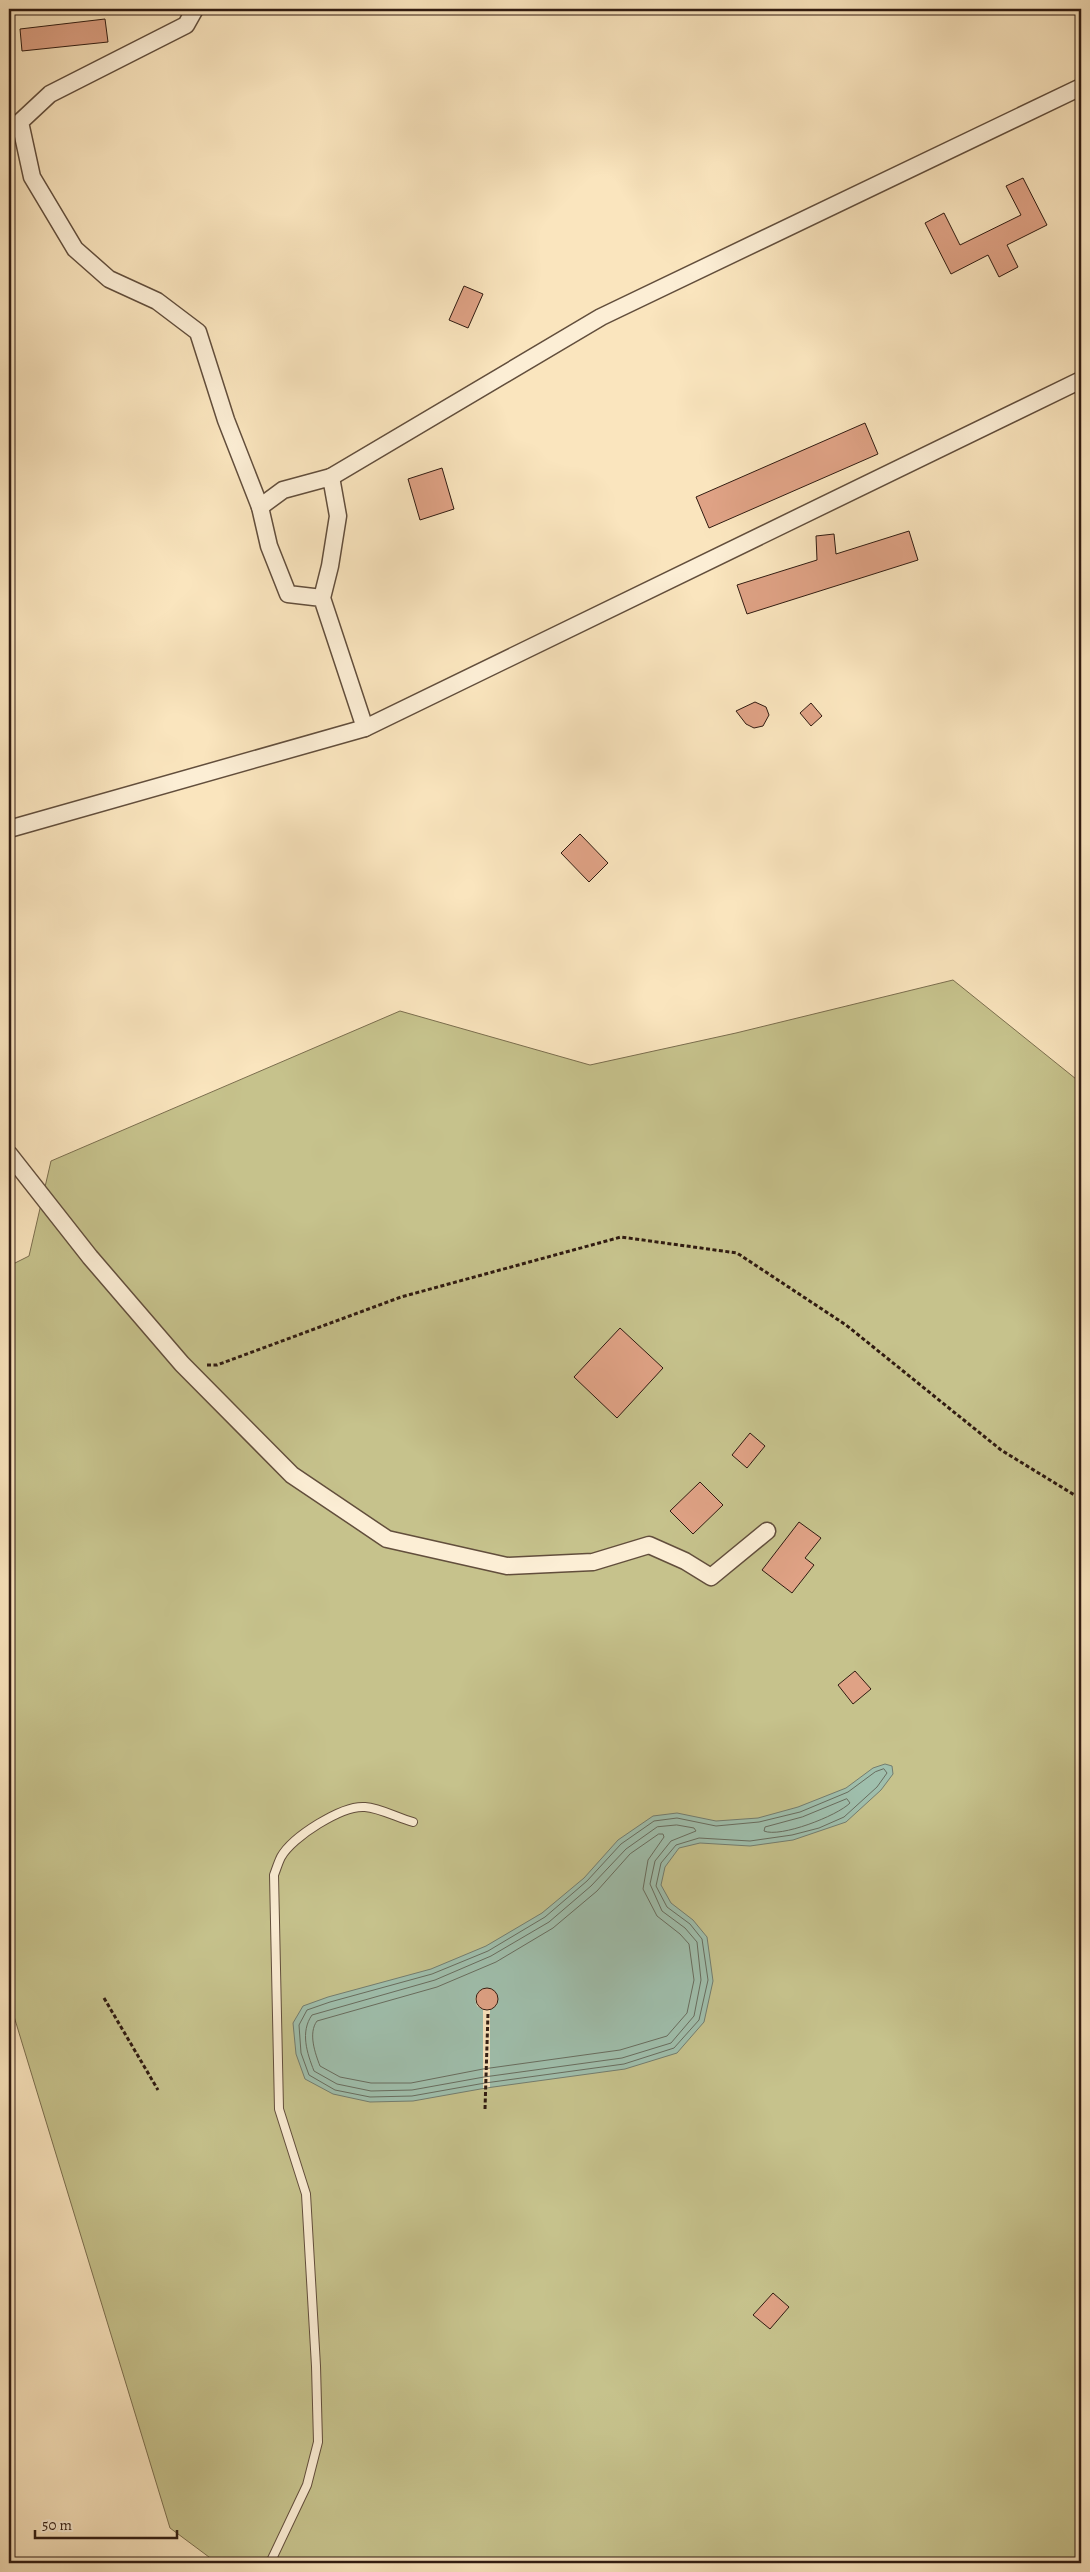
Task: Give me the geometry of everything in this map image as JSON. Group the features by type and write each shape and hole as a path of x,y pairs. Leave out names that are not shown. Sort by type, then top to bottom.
{"street":[{"path":"195,9 186,25 50,94 20,122 32,178 75,249 108,279 157,301 198,332 226,420 260,508 268,546 288,594 322,598"},
{"path":"260,508 283,490 331,477 601,317 1081,87"},
{"path":"9,830 365,728 1081,380"},
{"path":"331,477 338,516 330,566 322,598 365,728"},
{"path":"9,1154 90,1258 182,1364 292,1475 387,1539 507,1566 593,1562 649,1545 684,1561 711,1577 767,1531"}],"lane":[{"path":"270,2563 307,2485 318,2442 316,2366 306,2194 279,2109 274,1876 281,1856 295,1842 313,1827 339,1813 364,1807 413,1822"}],"path":[{"path":"182,1364 217,1365 401,1297 621,1238 737,1253 846,1325 1001,1450 1081,1499"},
{"path":"104,1998 158,2090"},
{"path":"485,2109 488,2013"}],"shaded area":[{"path":"953,980 1081,1083 1081,2563 217,2563 170,2528 9,2000 9,1266 29,1256 51,1161 400,1011 590,1065 736,1033"}],"water":[{"path":"885,1764 892,1766 893,1774 881,1790 846,1822 793,1840 750,1846 700,1843 679,1848 665,1867 661,1885 671,1903 693,1920 707,1937 713,1981 704,2022 677,2053 625,2069 486,2088 413,2101 370,2102 333,2094 305,2079 296,2054 293,2023 303,2006 328,1997 431,1969 486,1946 542,1913 584,1878 618,1840 653,1816 677,1813 716,1821 758,1818 798,1807 846,1788 873,1768"}],"pier":[{"path":"484,1988 495,1991 498,1998 497,2005 490,2010 490,2087 483,2088 483,2010 477,2006 475,1999 478,1992"}],"building":[{"path":"105,19 108,42 22,51 20,29"},
{"path":"1023,178 1047,225 1007,245 1018,267 999,277 988,255 951,274 925,223 944,213 960,245 1021,215 1006,186"},
{"path":"464,286 483,294 468,328 449,320"},
{"path":"865,423 878,454 709,528 696,497"},
{"path":"442,468 454,509 420,520 408,479"},
{"path":"909,531 918,560 747,614 737,585 817,560 816,536 834,534 836,554"},
{"path":"755,702 766,707 769,715 763,726 754,728 746,724 736,711"},
{"path":"811,703 822,716 811,726 800,713"},
{"path":"580,834 608,863 589,882 561,853"},
{"path":"620,1328 663,1368 617,1418 574,1377"},
{"path":"750,1433 765,1446 747,1468 732,1455"},
{"path":"700,1482 723,1505 693,1534 670,1511"},
{"path":"799,1522 821,1538 805,1558 814,1565 792,1593 762,1570"},
{"path":"855,1671 871,1689 853,1704 838,1685"},
{"path":"487,1988 495,1991 498,1999 495,2007 487,2010 479,2007 476,1999 479,1991"},
{"path":"773,2293 789,2307 770,2329 753,2315"}]}
